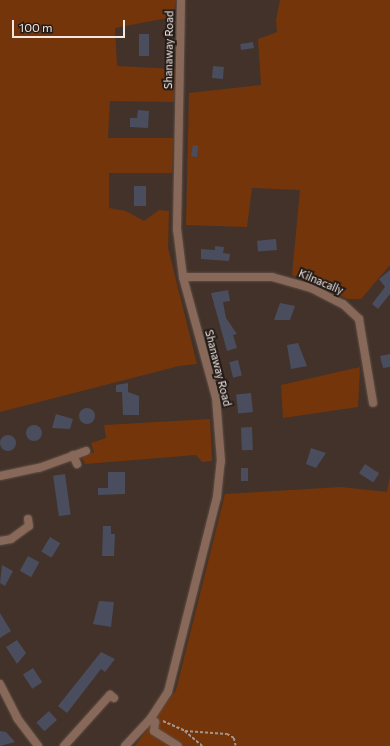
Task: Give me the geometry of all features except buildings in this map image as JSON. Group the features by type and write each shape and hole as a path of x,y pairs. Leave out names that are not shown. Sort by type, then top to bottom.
{"street":[{"name":"Shanaway Road","path":"125,746 153,720 170,684 218,497 221,461 216,398 183,277 177,229 181,0"},
{"name":"Kilnacally","path":"183,277 272,277 311,288 343,304 359,319 373,403"},
{"path":"0,476 86,451"},
{"path":"73,455 77,464"},
{"path":"0,541 11,539 29,526 28,519"},
{"path":"0,684 17,718 38,746"},
{"path":"64,746 110,695 114,698"},
{"path":"153,720 154,731 178,746"}],"path":[{"path":"153,720 163,721 186,731 227,734 234,738 236,746"},
{"path":"186,731 202,746"}],"shaded area":[{"path":"0,0 176,0 173,17 115,28 117,66 175,69 174,102 110,101 108,138 173,138 172,173 109,173 109,208 126,211 144,221 159,210 169,211 168,248 197,364 179,366 0,412"},
{"path":"280,0 390,0 390,265 361,299 348,299 292,275 300,190 252,188 247,227 186,225 189,93 261,85 258,39 277,32 276,20"},
{"path":"360,367 358,407 283,418 281,385"},
{"path":"210,419 212,461 202,462 196,455 85,464 82,458 94,452 91,443 106,438 104,425"},
{"path":"390,476 390,746 135,746 176,690 225,494 341,487 387,492"}]}
